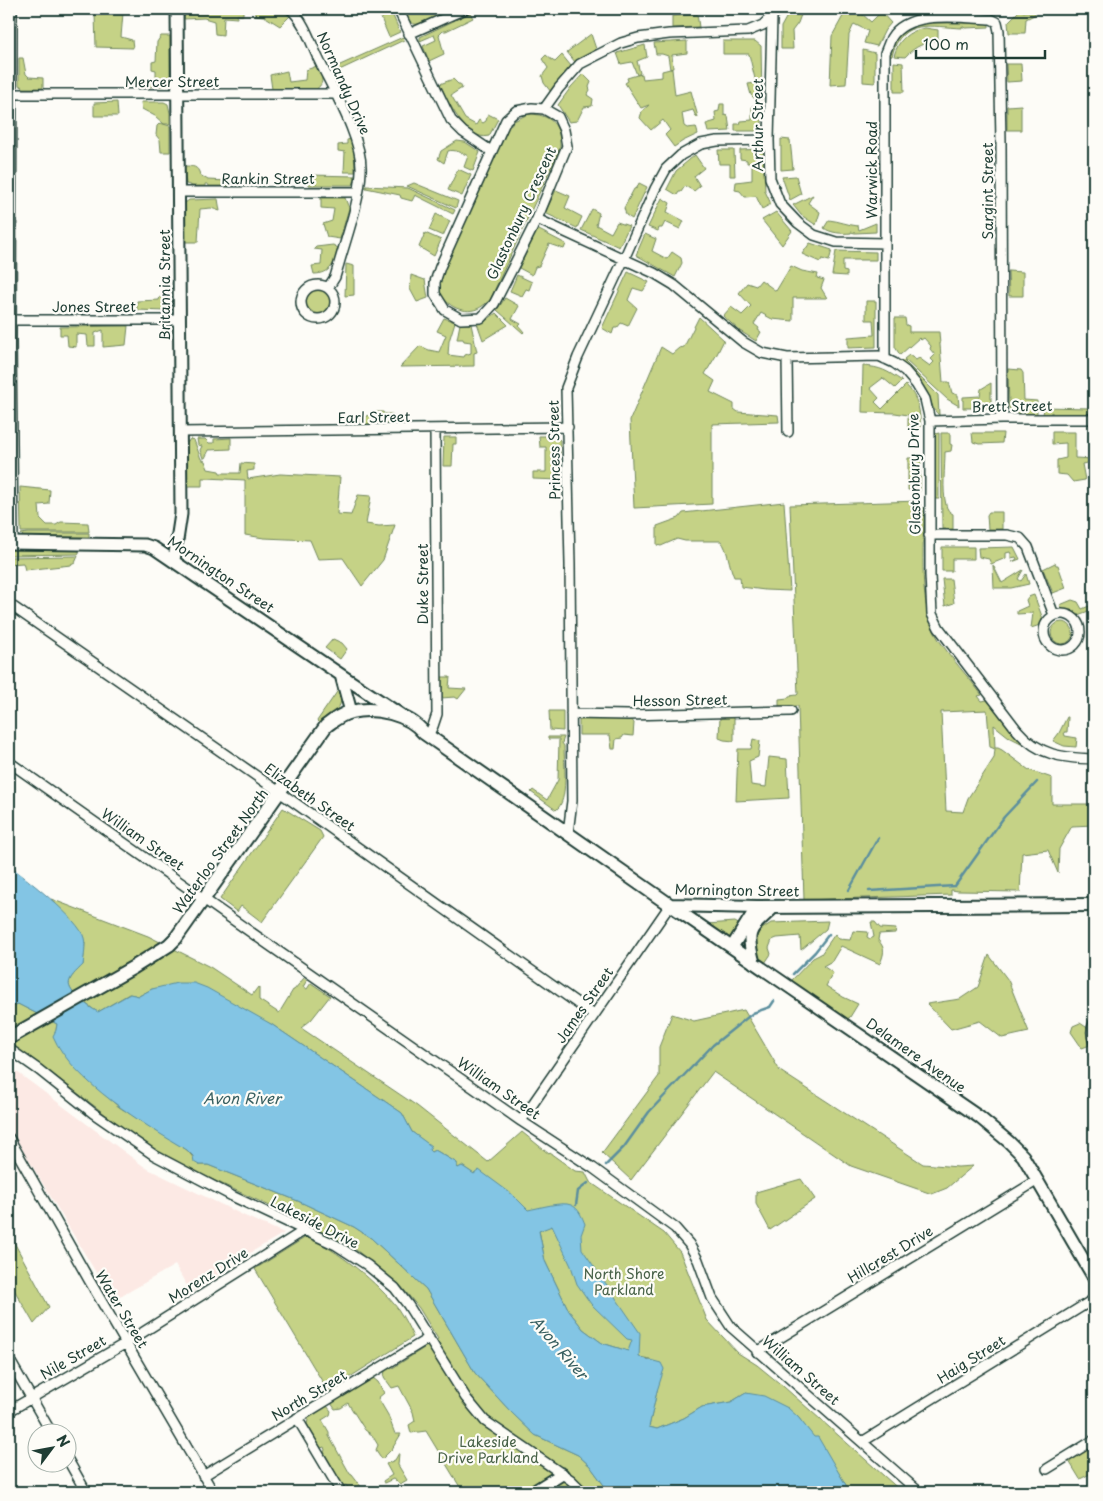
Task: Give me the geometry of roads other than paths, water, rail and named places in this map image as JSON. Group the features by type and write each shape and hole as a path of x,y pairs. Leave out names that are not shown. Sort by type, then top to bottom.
{"main road":[{"name":"Mornington Street","path":"351,712 378,711 409,720 418,725 428,736 670,906 1094,905"},
{"name":"Waterloo Street North","path":"9,1038 134,967 176,938 326,726 335,719 351,712"}],"street":[{"path":"11,543 12,9"},
{"name":"Britannia Street","path":"174,560 181,514 177,9"},
{"name":"Normandy Drive","path":"291,9 300,20 336,94 356,141 362,169 358,192 335,277 328,288"},
{"path":"398,9 450,120 463,132 491,151"},
{"path":"409,34 465,9"},
{"path":"544,109 580,64 626,41 669,34 748,30 762,25 778,9"},
{"name":"Warwick Road","path":"885,358 885,53 892,37 907,24 940,13"},
{"name":"Sargint Street","path":"940,13 992,19 996,22 999,31 1002,419"},
{"name":"Arthur Street","path":"772,17 770,178 780,204 798,223 814,235 836,242 885,243"},
{"name":"Mercer Street","path":"11,94 336,94"},
{"name":"Glastonbury Crescent","path":"532,108 544,109 558,117 564,130 567,146 537,219 494,304 480,318 461,319 445,310 436,294 435,282 491,151 506,120 516,111 532,108"},
{"name":"Princess Street","path":"568,833 572,801 566,388 578,357 655,189 666,170 681,155 701,144 717,141 769,140"},
{"name":"Rankin Street","path":"178,192 358,192"},
{"name":"Glastonbury Drive","path":"537,219 654,274 674,286 743,342 762,353 787,358 879,356 905,371 925,399 930,421 929,535 932,614 939,628 1017,730 1032,744 1044,752 1068,758 1094,759"},
{"name":"Jones Street","path":"10,320 179,320"},
{"path":"787,358 788,432"},
{"name":"Brett Street","path":"930,421 1094,419"},
{"name":"Earl Street","path":"180,432 568,427"},
{"name":"Duke Street","path":"428,736 437,714 435,430"},
{"path":"929,535 1008,535 1020,538 1028,547 1054,615"},
{"name":"Mornington Street","path":"11,543 145,545 161,551 409,720"},
{"name":"Elizabeth Street","path":"9,604 280,792 594,1015"},
{"path":"1054,615 1069,616 1078,624 1080,634 1078,640 1067,648 1061,649 1052,646 1044,637 1046,624 1054,615"},
{"path":"341,675 351,712"},
{"name":"Hesson Street","path":"570,714 628,715 791,711"},
{"name":"William Street","path":"9,762 521,1121 593,1168 675,1228 689,1244 698,1260 712,1298 731,1327 919,1492"},
{"name":"James Street","path":"521,1121 670,906"},
{"name":"Delamere Avenue","path":"670,906 979,1117 1009,1142 1023,1156 1094,1278"},
{"path":"732,947 757,907"},
{"path":"754,962 749,941 753,927 774,907"},
{"path":"1094,1023 1092,1035 1094,1042"},
{"name":"Lakeside Drive","path":"9,1050 39,1070 93,1113 154,1155 232,1196 336,1245 367,1264 395,1288 408,1305 466,1398 484,1421 571,1480 583,1492"},
{"name":"Water Street","path":"9,1138 88,1280 213,1492"},
{"name":"Hillcrest Drive","path":"758,1352 1038,1180"},
{"name":"Morenz Drive","path":"126,1343 304,1230"},
{"name":"Haig Street","path":"862,1442 1094,1299"},
{"name":"North Street","path":"203,1476 429,1338"},
{"name":"Nile Street","path":"9,1411 126,1343"},
{"path":"9,1359 46,1424"},
{"path":"297,1418 341,1492"},
{"path":"1048,1469 1094,1440"},
{"path":"76,1474 86,1492"},
{"path":"533,1492 562,1474"}],"water":[{"name":"Avon River","path":"9,866 51,899 80,930 85,944 83,965 69,982 71,990 75,995 94,1010 98,1012 130,994 139,996 152,989 177,983 194,983 207,988 271,1024 402,1113 412,1132 431,1146 429,1150 431,1152 435,1150 457,1163 458,1168 462,1166 474,1174 479,1170 513,1195 528,1210 562,1204 571,1205 576,1208 585,1224 581,1235 582,1249 640,1333 639,1357 661,1363 664,1369 649,1427 657,1429 684,1418 702,1407 731,1402 746,1393 764,1396 788,1408 814,1437 818,1437 850,1492 609,1492 590,1466 578,1455 535,1435 511,1412 475,1373 426,1289 371,1238 354,1227 298,1201 208,1165 199,1165 194,1162 193,1156 187,1150 112,1101 76,1069 63,1053 53,1036 57,1024 18,1004 9,1008","holes":["552,1226 571,1266 577,1284 591,1304 627,1339 632,1340 628,1351 602,1343 583,1329 569,1311 545,1261 539,1231"]}],"waterway":[{"path":"869,891 955,886 1004,817 1037,782"},
{"path":"849,890 878,838"},
{"path":"793,974 815,952 829,934"},
{"path":"606,1165 624,1147 649,1112 713,1045 753,1013 770,1007 774,1001"},
{"path":"576,1205 578,1191 588,1183"}],"park label":[{"name":"North Shore Parkland","path":"624,1282"},
{"name":"Lakeside Drive Parkland","path":"488,1449"}]}
